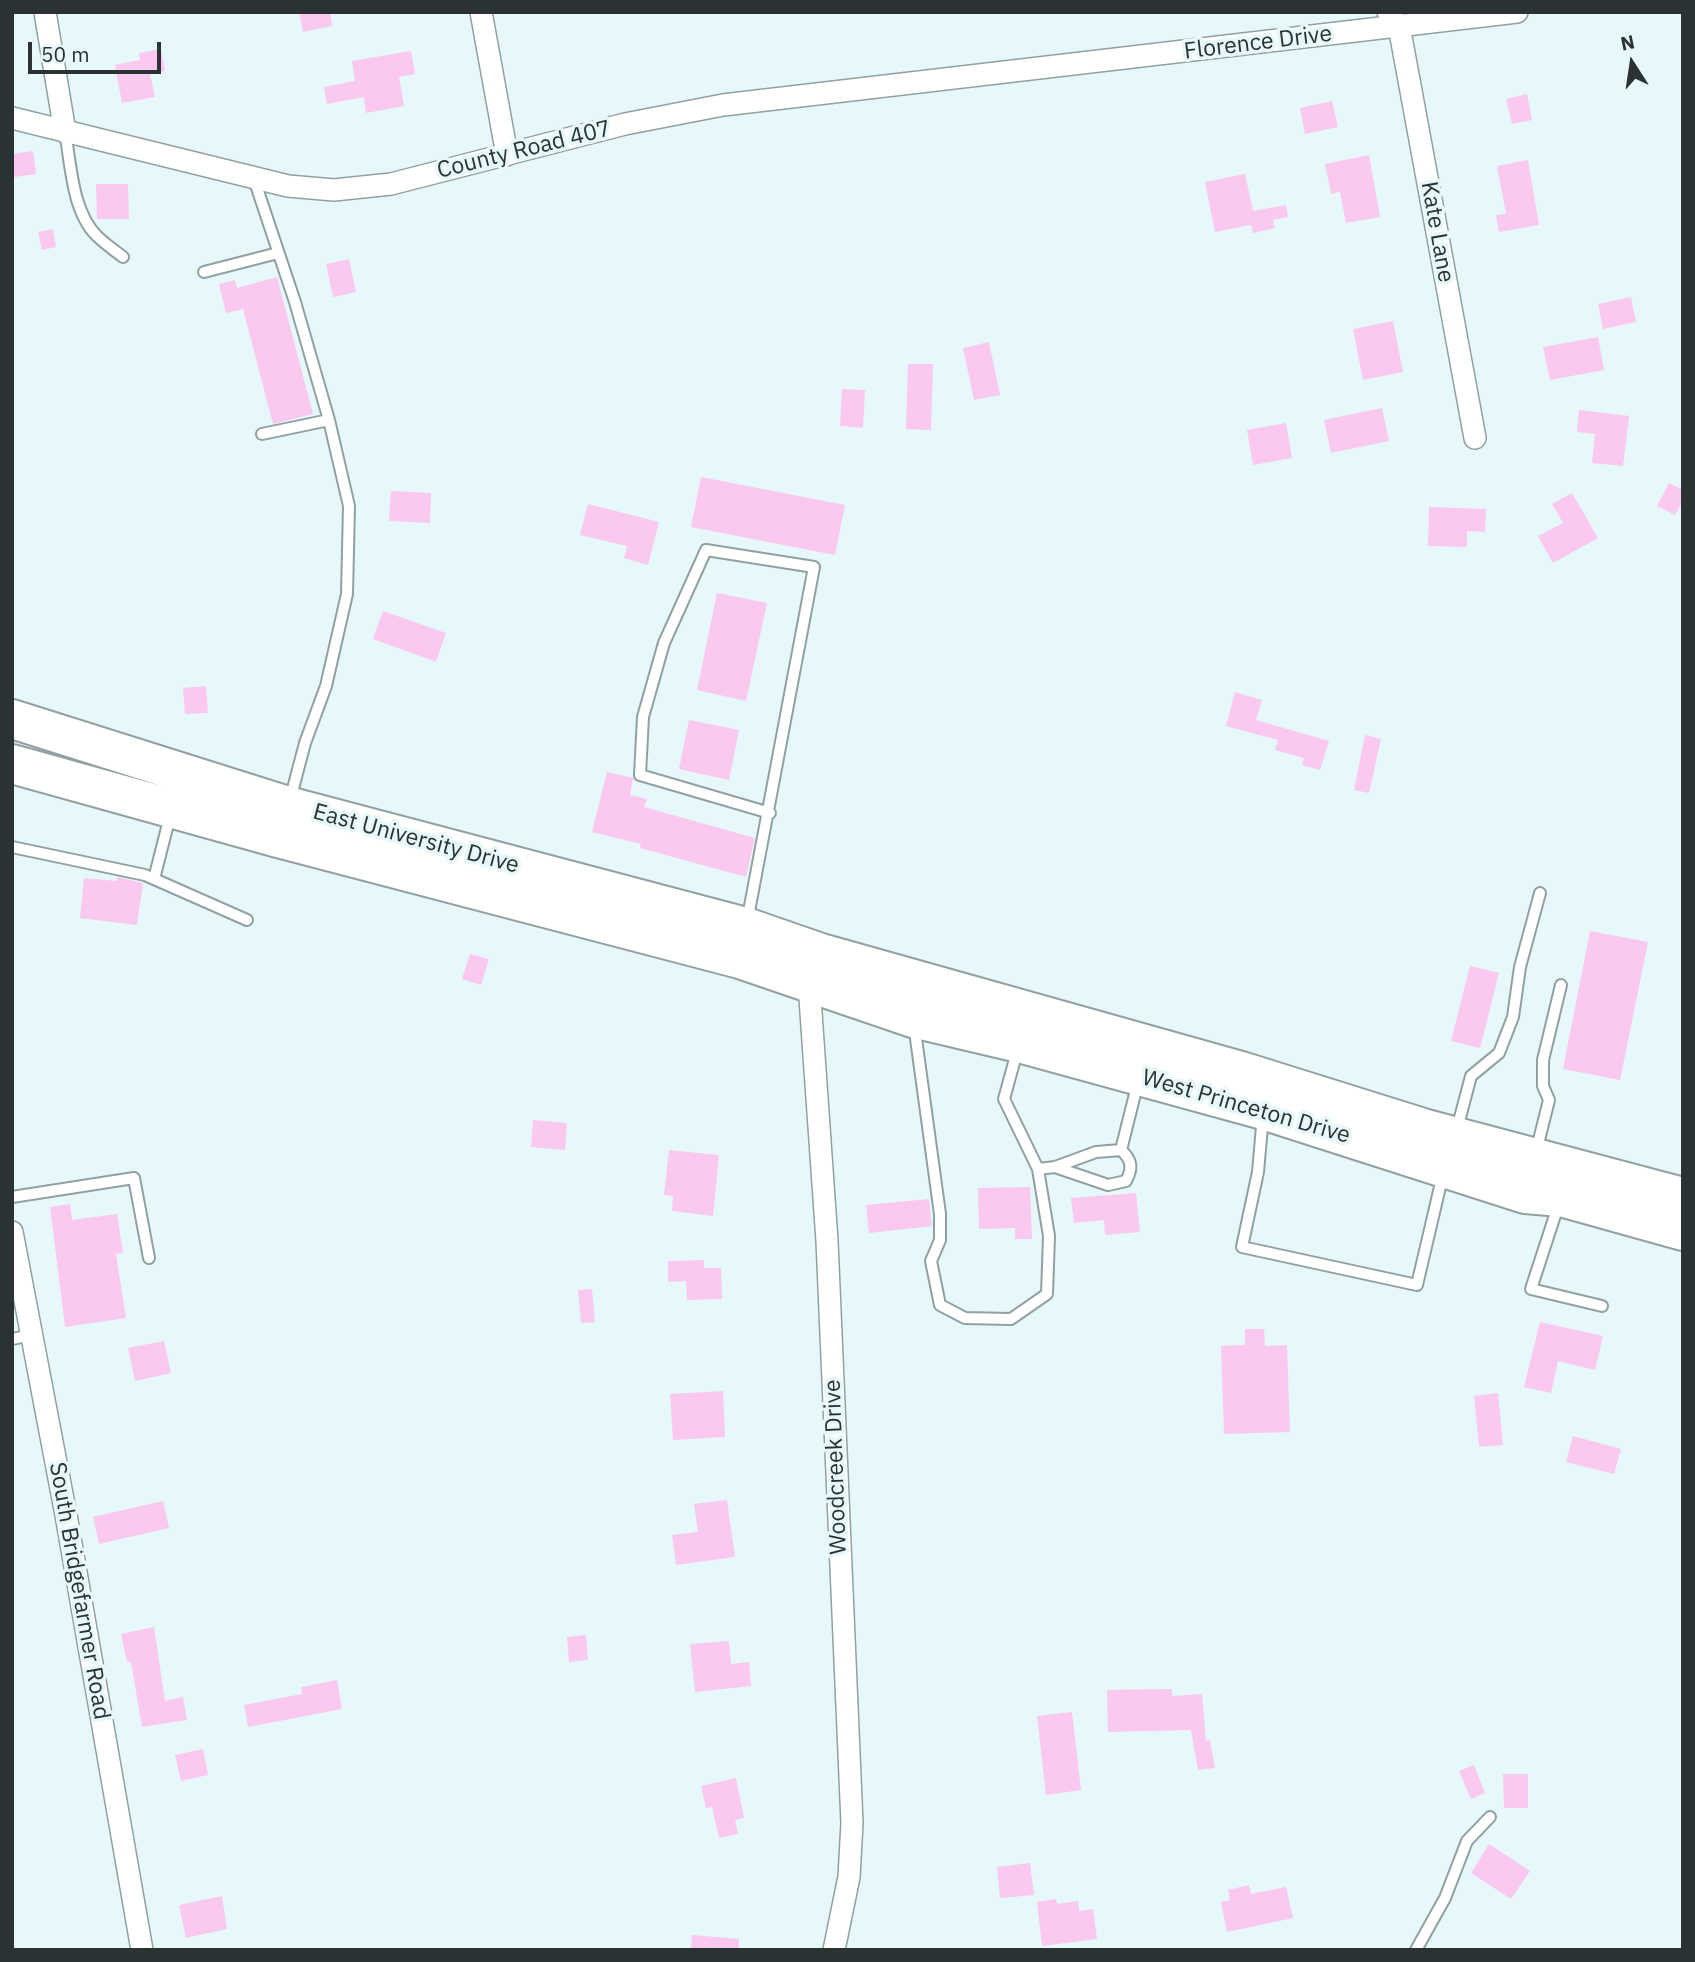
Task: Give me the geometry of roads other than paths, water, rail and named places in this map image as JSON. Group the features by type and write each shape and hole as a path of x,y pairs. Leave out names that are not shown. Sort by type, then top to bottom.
{"highway":[{"name":"East University Drive","path":"12,719 288,806 743,943 815,968"},
{"name":"East University Drive","path":"12,764 278,838 743,943"},
{"name":"West Princeton Drive","path":"815,968 1450,1151 1525,1194 1561,1197 1683,1231"},
{"name":"West Princeton Drive","path":"815,968 913,1018 1019,1043 1263,1110 1450,1151 1535,1155 1683,1197"}],"street":[{"path":"45,12 65,132"},
{"path":"481,12 507,155"},
{"name":"Florence Drive","path":"1042,68 1397,17 1517,12"},
{"name":"Kate Lane","path":"1397,17 1475,438"},
{"name":"County Road 407","path":"12,118 254,179 309,189 373,188 625,124 712,107 1042,68"},
{"name":"Woodcreek Drive","path":"815,968 852,1823 849,1877 834,1950"},
{"name":"South Bridgefarmer Road","path":"12,1232 22,1337 142,1950"}],"lane":[{"path":"65,132 82,210 95,234 123,257"},
{"path":"254,179 329,420 349,506 347,594 326,686 305,743 298,779 288,806"},
{"path":"204,272 278,253"},
{"path":"262,434 329,420"},
{"path":"743,943 770,813 814,567 706,550 664,643 643,718 640,775 770,813"},
{"path":"153,879 172,807"},
{"path":"12,847 153,879 247,919"},
{"path":"1263,1110 1258,1172 1242,1247 1416,1285 1471,1076 1499,1053 1513,1017 1520,967 1540,893"},
{"path":"1535,1155 1549,1100 1543,1086 1543,1060 1561,985"},
{"path":"913,1018 940,1214 940,1240 931,1261 940,1305 965,1318 1012,1318 1047,1294 1049,1236 1038,1169 1004,1099 1019,1043"},
{"path":"1121,1150 1140,1076"},
{"path":"1038,1169 1055,1167 1096,1152 1121,1150"},
{"path":"1055,1167 1108,1185 1120,1184 1126,1181 1131,1171 1130,1162 1121,1150"},
{"path":"12,1197 134,1178 149,1258"},
{"path":"1561,1197 1531,1289 1602,1306"},
{"path":"1416,1950 1445,1898 1467,1840 1490,1816"}]}
